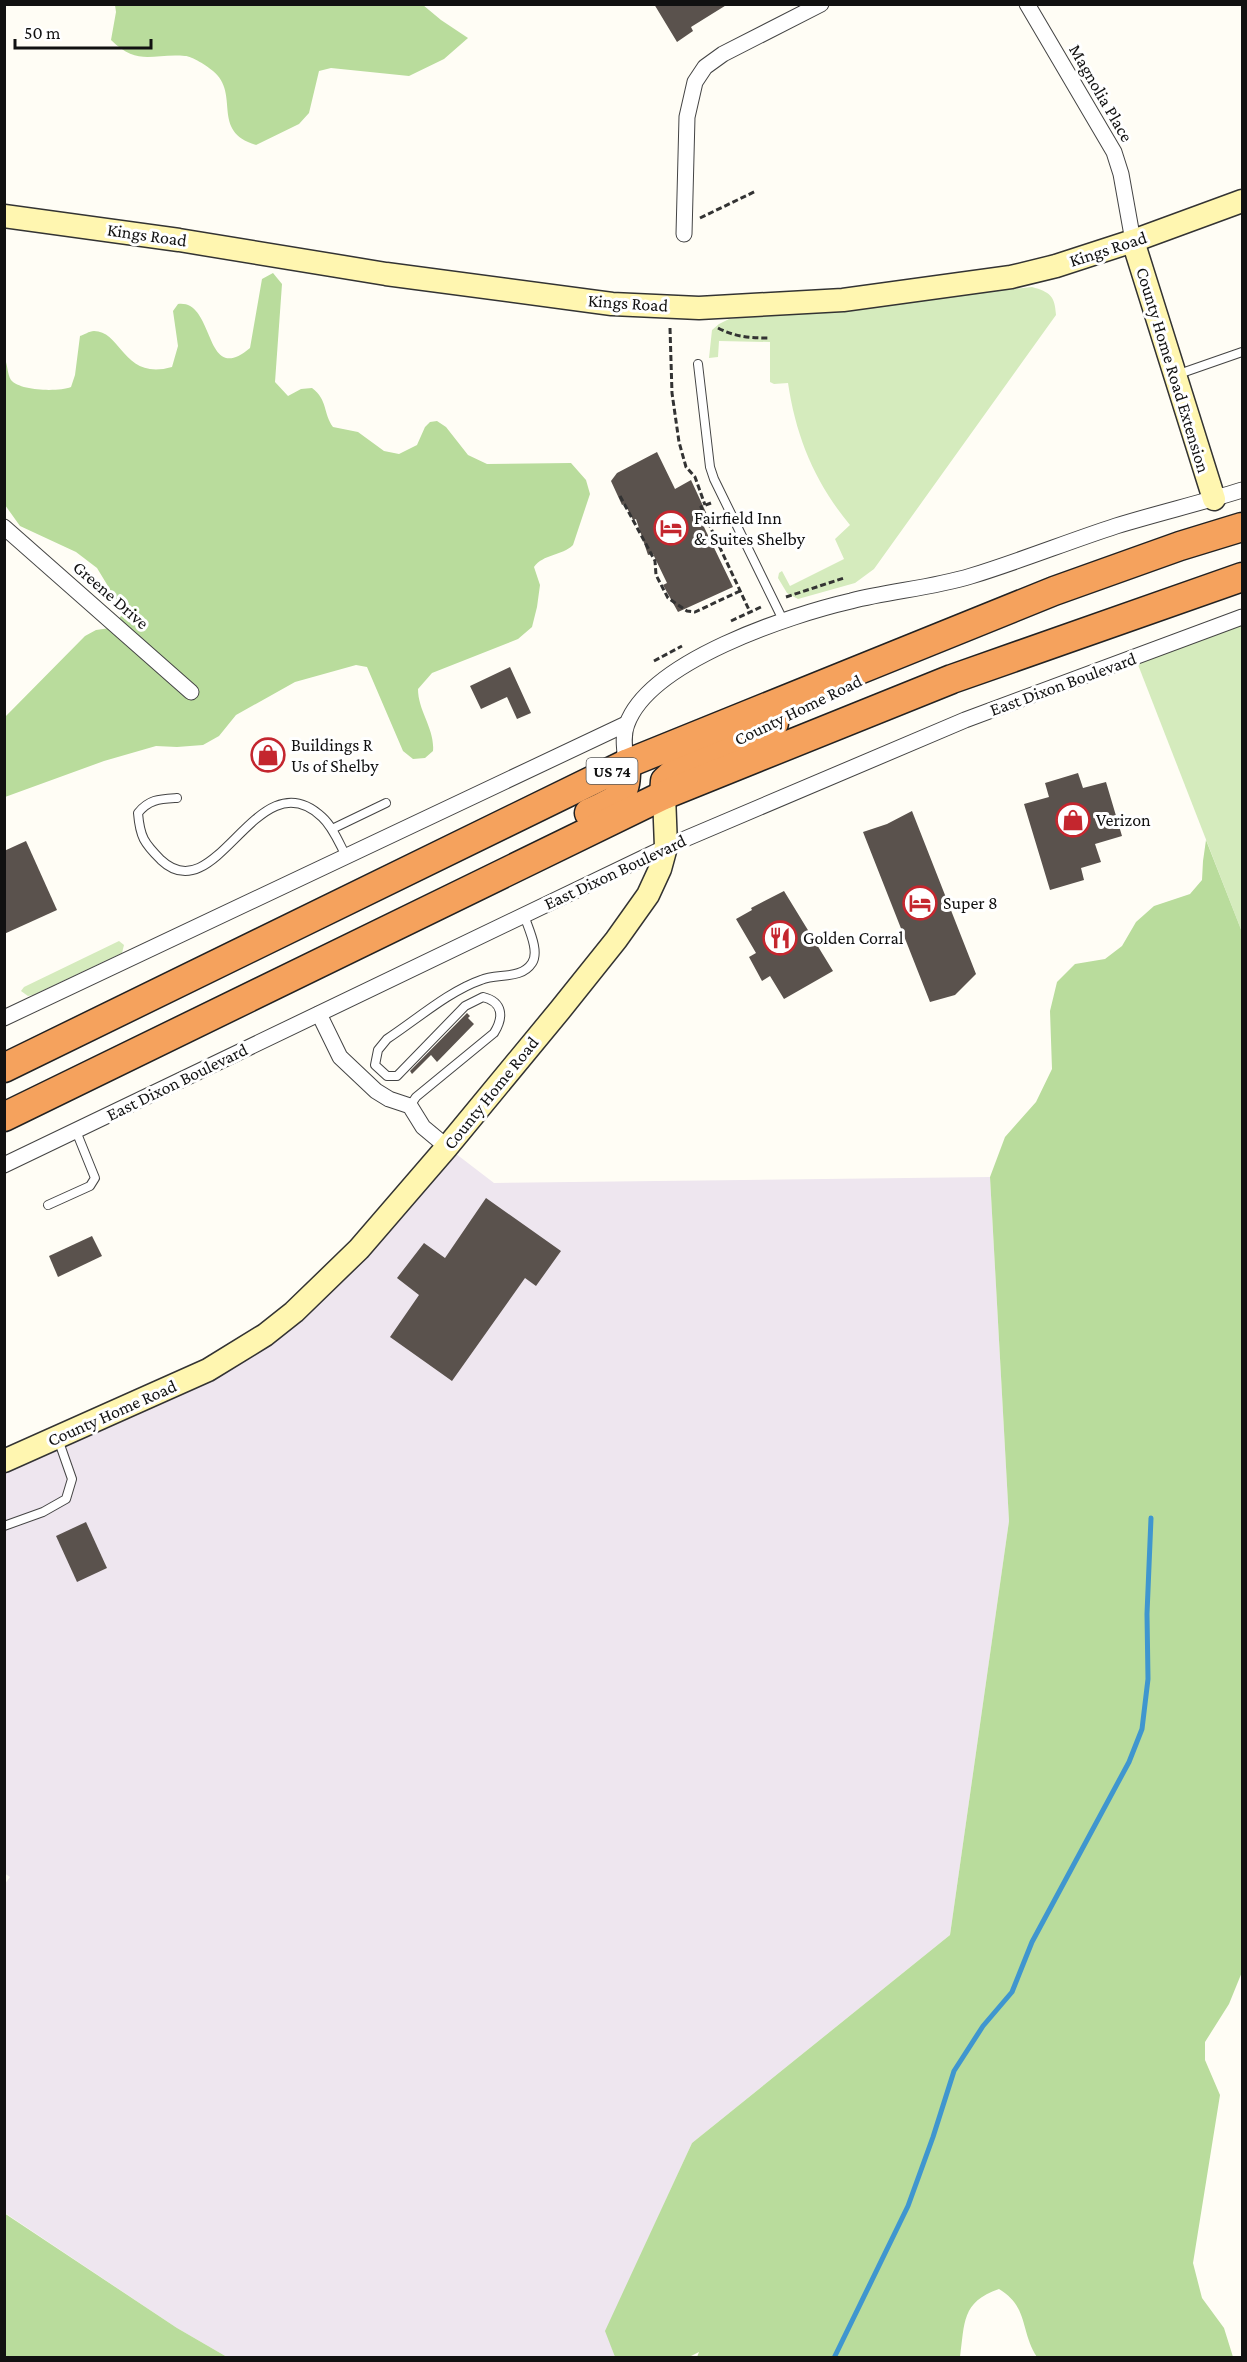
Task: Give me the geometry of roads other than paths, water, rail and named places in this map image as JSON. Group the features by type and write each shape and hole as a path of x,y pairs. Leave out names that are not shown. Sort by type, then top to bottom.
{"highway":[{"name":"US 74","path":"4,1068 626,764 1054,591 1180,546 1242,527"},
{"name":"US 74","path":"4,1117 664,795 952,679 1242,577"},
{"name":"County Home Road","path":"664,795 665,781 679,768 855,685 872,672 883,659"},
{"path":"329,959 339,941 346,935 473,869 612,802 625,789 626,764"}],"street":[{"path":"685,230 687,117 696,81 705,67 723,54 821,4"},
{"name":"Magnolia Place","path":"1027,4 1114,152 1121,174 1133,242"},
{"name":"Kings Road","path":"4,216 179,240 442,282 612,304 699,308 843,300 1011,277 1056,266 1133,242 1242,201"},
{"name":"County Home Road Extension","path":"1133,242 1214,499"},
{"path":"626,764 624,741 626,724 639,702 671,674 718,647 783,621 852,600 965,578 1118,526 1242,490"},
{"name":"Greene Drive","path":"4,527 191,692"},
{"name":"East Dixon Boulevard","path":"4,1166 666,847 965,720 1242,617"},
{"path":"4,1018 626,724"},
{"name":"County Home Road","path":"4,1461 208,1370 265,1335 305,1303 360,1249 447,1147 616,939 648,895 660,869 666,847 664,795"},
{"path":"319,1014 340,1057 376,1091 389,1099 410,1106 423,1127 447,1147"}],"lane":[{"path":"1175,375 1242,352"},
{"path":"698,364 710,468 783,621"},
{"path":"177,798 158,799 145,803 138,813 140,834 147,846 167,866 182,871 197,869 213,860 267,809 281,803 302,805 322,816 332,829 346,856"},
{"path":"332,829 386,803"},
{"path":"410,1106 416,1096 494,1032 501,1020 501,1010 498,1004 483,997 465,1006 397,1076 387,1076 375,1065 378,1050 387,1039 463,988 480,980 512,975 528,968 533,962 535,952 524,915"},
{"path":"48,1205 90,1186 95,1178 76,1131"},
{"path":"4,1526 43,1512 66,1499 72,1479 58,1438"}],"waterway":[{"path":"834,2358 908,2206 954,2071 983,2026 1012,1992 1032,1942 1129,1762 1142,1729 1148,1679 1147,1614 1151,1518"}],"place":[{"name":"Fairfield Inn & Suites Shelby","path":"671,528"},
{"name":"Buildings R Us of Shelby","path":"268,755"},
{"name":"Verizon","path":"1073,820"},
{"name":"Super 8","path":"920,903"},
{"name":"Golden Corral","path":"780,938"}]}
